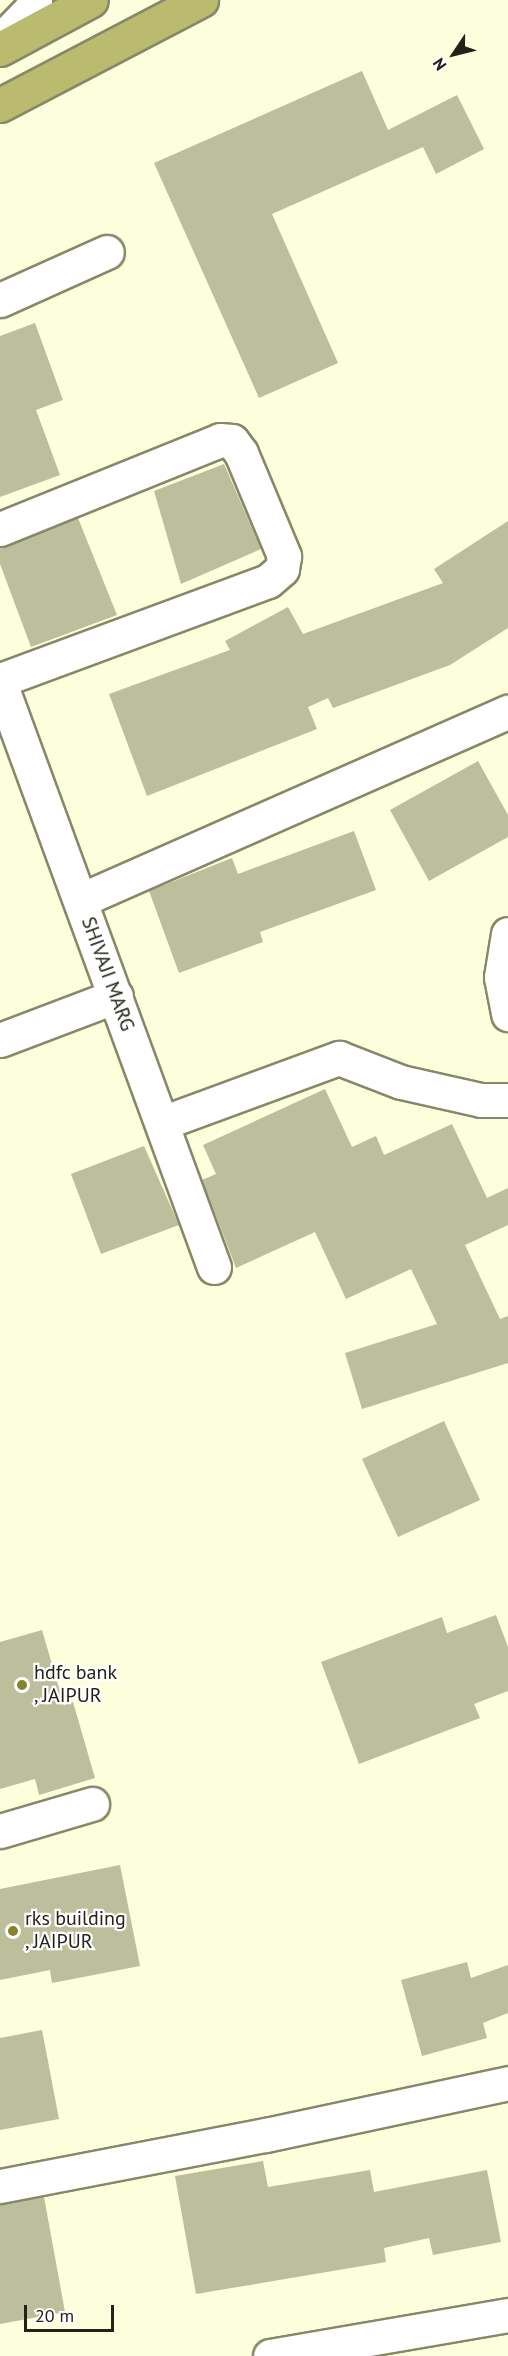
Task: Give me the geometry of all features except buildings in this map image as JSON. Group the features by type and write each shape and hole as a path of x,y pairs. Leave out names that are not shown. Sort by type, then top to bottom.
{"main road":[{"path":"0,49 91,0"},
{"path":"0,105 198,1"}],"street":[{"path":"0,41 31,9 35,0"},
{"path":"0,300 107,252"},
{"path":"0,529 220,440 232,441 241,453 284,556 282,569 268,581 0,681"},
{"name":"SHIVAJI MARG","path":"0,681 214,1267"},
{"path":"81,900 508,712"},
{"path":"508,934 501,977 508,1014"},
{"path":"0,1040 116,996"},
{"path":"162,1123 339,1058 401,1082 481,1100 508,1100"},
{"path":"0,1831 92,1804"},
{"path":"0,2186 506,2090"},
{"path":"270,2356 352,2349 508,2315"}],"place":[{"name":"hdfc bank , JAIPUR","path":"22,1685"},
{"name":"rks building , JAIPUR","path":"13,1931"}]}
